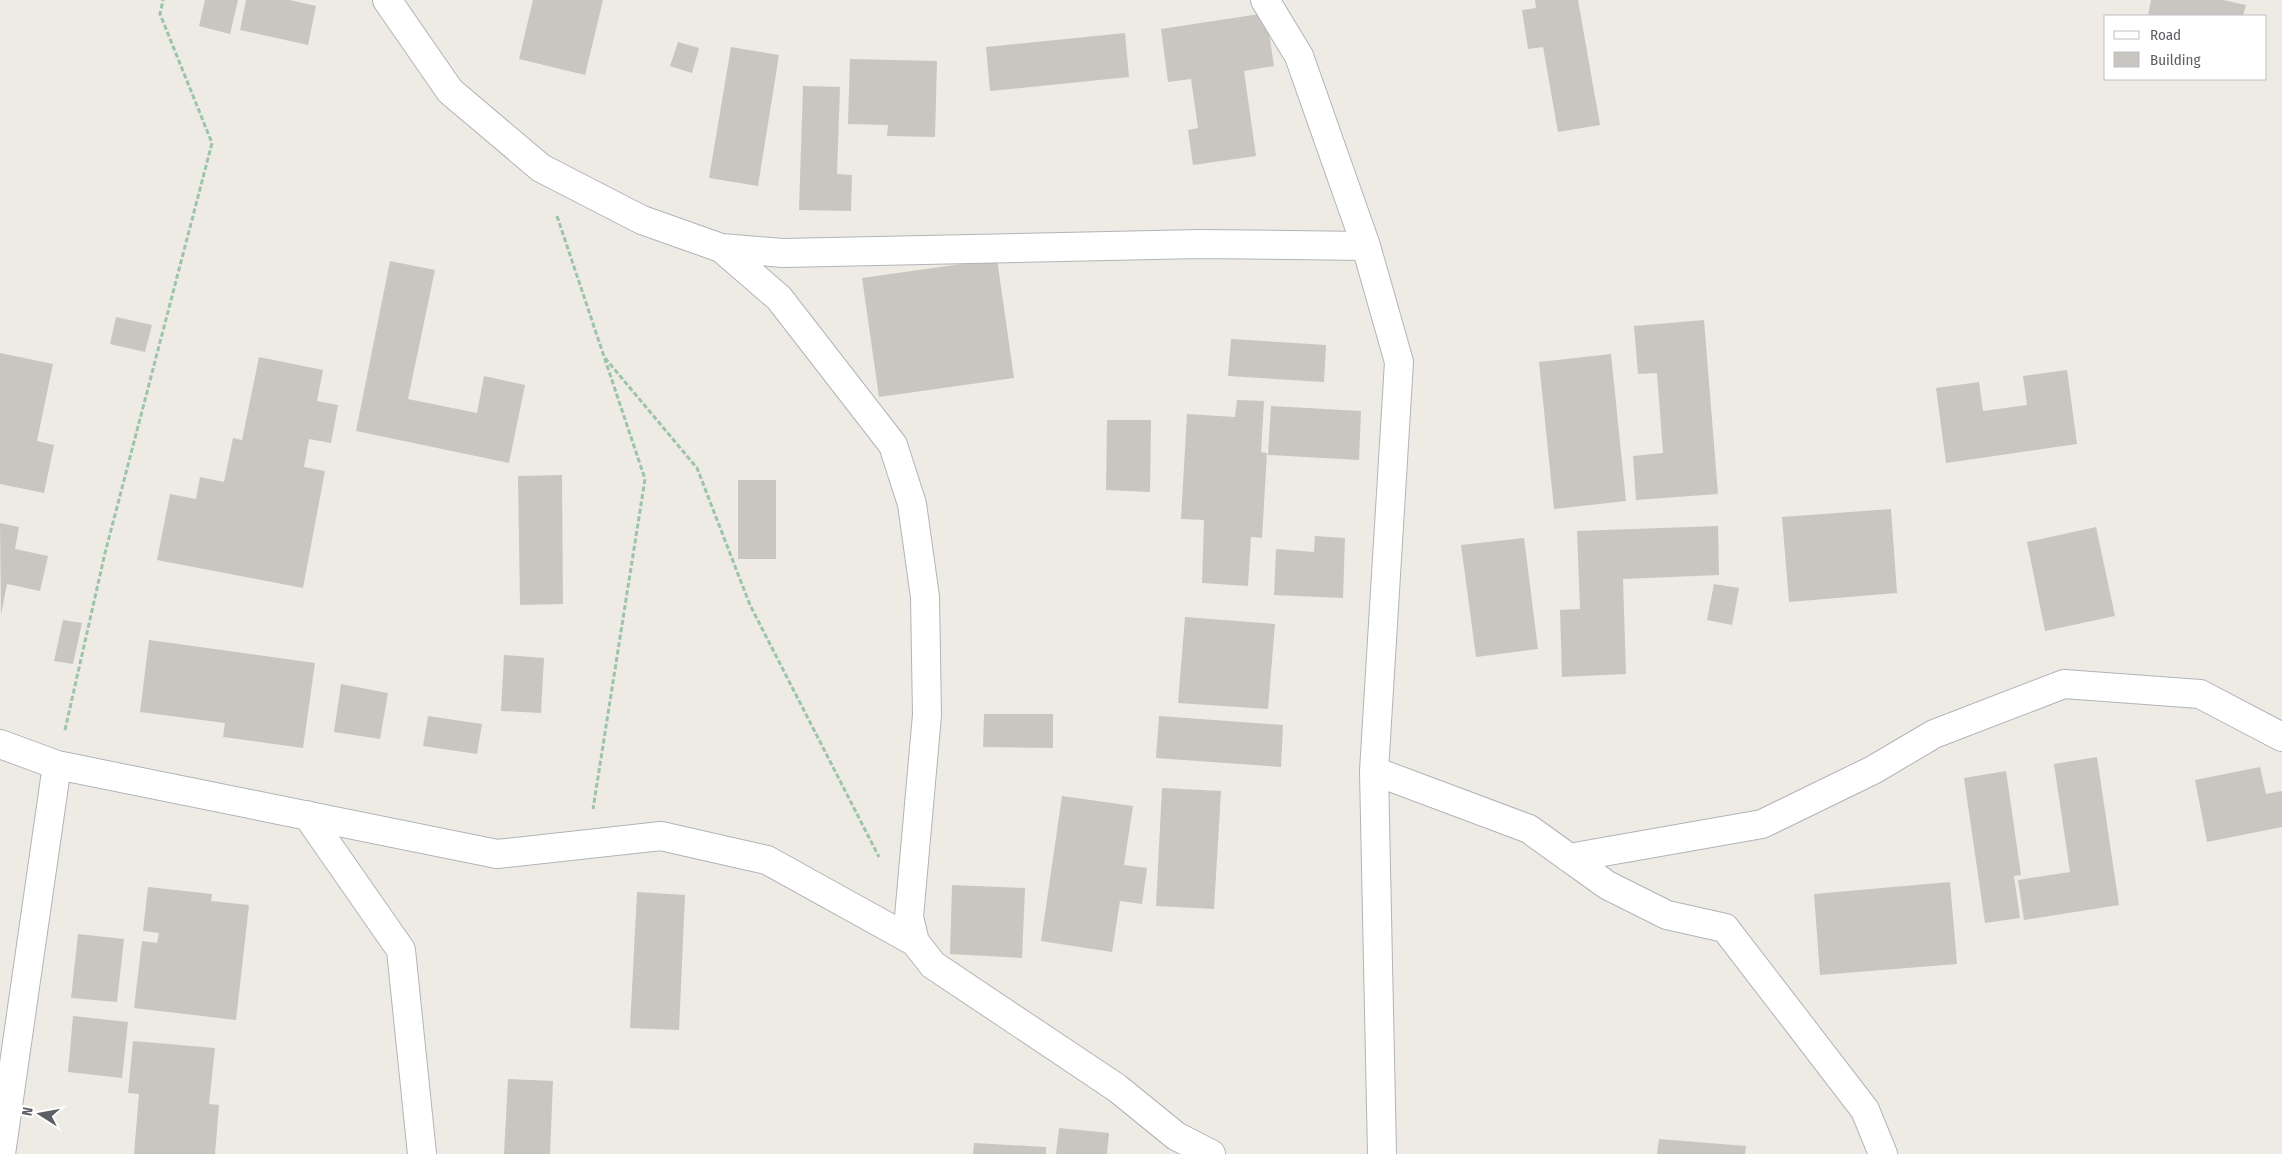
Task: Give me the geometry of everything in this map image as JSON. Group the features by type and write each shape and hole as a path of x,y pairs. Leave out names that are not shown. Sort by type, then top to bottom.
{"street":[{"path":"387,0 450,91 541,168 642,220 721,248 783,253 1200,244 1366,246"},
{"path":"1264,0 1299,56 1366,246 1398,362 1374,771 1382,1154"},
{"path":"721,248 779,298 893,445 912,504 925,597 927,715 909,917 915,942"},
{"path":"1569,858 1762,824 1873,770 1934,734 2064,684 2200,694 2282,737"},
{"path":"0,744 57,765 497,854 661,836 767,860 915,942 933,965 1117,1088 1176,1136 1211,1154"},
{"path":"1,1154 57,765"},
{"path":"1374,771 1528,829 1607,886 1667,915 1725,928 1865,1110 1883,1154"},
{"path":"306,815 401,950 422,1154"}],"path":[{"path":"57,765 105,553 212,143 160,14 163,0"},
{"path":"541,168 645,479 588,844"},
{"path":"603,355 697,468 750,605 882,864"}],"building":[{"path":"205,0 238,0 230,34 199,26"},
{"path":"246,0 290,0 316,6 308,45 240,30"},
{"path":"533,0 603,0 585,75 519,59"},
{"path":"1535,0 1578,0 1600,125 1558,132 1543,47 1528,49 1522,10 1536,8"},
{"path":"2151,0 2223,0 2246,5 2243,15 2148,15"},
{"path":"1266,13 1274,66 1244,71 1256,156 1193,165 1188,130 1198,128 1191,79 1168,82 1161,29"},
{"path":"1125,33 1129,77 990,91 986,47"},
{"path":"678,42 699,48 692,73 670,66"},
{"path":"731,47 779,55 758,186 709,178"},
{"path":"850,59 937,61 935,137 887,136 888,125 848,124"},
{"path":"803,86 840,87 837,174 852,175 851,211 799,210"},
{"path":"997,259 1014,378 879,397 862,278"},
{"path":"390,261 435,270 408,399 477,413 484,376 525,385 509,463 356,431"},
{"path":"116,317 152,325 145,352 110,344"},
{"path":"1704,320 1718,494 1636,500 1633,456 1663,453 1657,373 1638,374 1634,326"},
{"path":"1231,339 1326,345 1324,382 1228,376"},
{"path":"0,353 53,364 37,441 54,445 44,493 0,484"},
{"path":"1611,354 1626,501 1554,509 1539,362"},
{"path":"259,357 323,370 317,401 338,405 331,443 309,439 304,467 325,471 303,588 157,560 170,494 196,499 200,477 224,482 233,438 242,440"},
{"path":"2067,370 2077,444 1946,463 1936,388 1979,382 1983,411 2027,405 2023,376"},
{"path":"1237,400 1264,401 1261,452 1267,453 1262,538 1251,537 1248,586 1202,583 1204,520 1181,519 1187,414 1235,417"},
{"path":"1271,406 1361,411 1359,460 1268,455"},
{"path":"1107,420 1151,420 1150,492 1106,490"},
{"path":"562,475 563,604 520,605 518,476"},
{"path":"738,480 776,480 776,559 738,559"},
{"path":"1891,509 1897,593 1789,602 1782,517"},
{"path":"0,523 19,527 15,549 48,556 40,591 7,584 1,615"},
{"path":"1718,526 1719,575 1623,579 1626,674 1562,677 1560,610 1580,609 1577,531"},
{"path":"2096,527 2115,616 2045,631 2027,542"},
{"path":"1315,536 1345,538 1343,598 1274,595 1276,549 1314,552"},
{"path":"1524,538 1538,649 1476,657 1461,545"},
{"path":"1714,584 1739,588 1732,625 1707,620"},
{"path":"1185,617 1275,624 1268,709 1178,703"},
{"path":"63,620 82,623 73,664 54,661"},
{"path":"149,640 315,663 303,748 223,737 225,723 140,712"},
{"path":"504,655 544,658 541,713 501,711"},
{"path":"341,684 388,693 380,739 334,732"},
{"path":"984,714 1053,714 1053,748 983,747"},
{"path":"428,716 482,724 477,754 423,746"},
{"path":"1159,716 1283,725 1281,767 1156,758"},
{"path":"2097,757 2119,905 2024,920 2018,880 2070,872 2054,764"},
{"path":"2260,767 2266,794 2282,791 2282,827 2207,842 2195,780"},
{"path":"2006,771 2021,875 2014,876 2020,918 1985,923 1964,778"},
{"path":"1162,788 1221,791 1214,909 1156,906"},
{"path":"1062,796 1133,806 1124,865 1147,868 1142,904 1120,901 1112,952 1041,941"},
{"path":"1950,882 1957,964 1820,975 1814,894"},
{"path":"952,885 1025,888 1022,958 950,954"},
{"path":"148,887 212,894 211,901 249,905 236,1020 134,1008 142,941 157,943 159,933 143,931"},
{"path":"637,892 685,895 679,1030 630,1028"},
{"path":"78,934 124,939 117,1002 71,998"},
{"path":"73,1016 128,1022 122,1078 68,1072"},
{"path":"133,1041 215,1048 209,1104 219,1105 215,1154 134,1154 139,1094 128,1093"},
{"path":"508,1079 553,1081 550,1154 504,1154"},
{"path":"1059,1128 1109,1133 1107,1154 1056,1154"},
{"path":"1659,1139 1746,1146 1745,1154 1657,1154"},
{"path":"974,1143 1046,1147 1046,1154 973,1154"}]}
